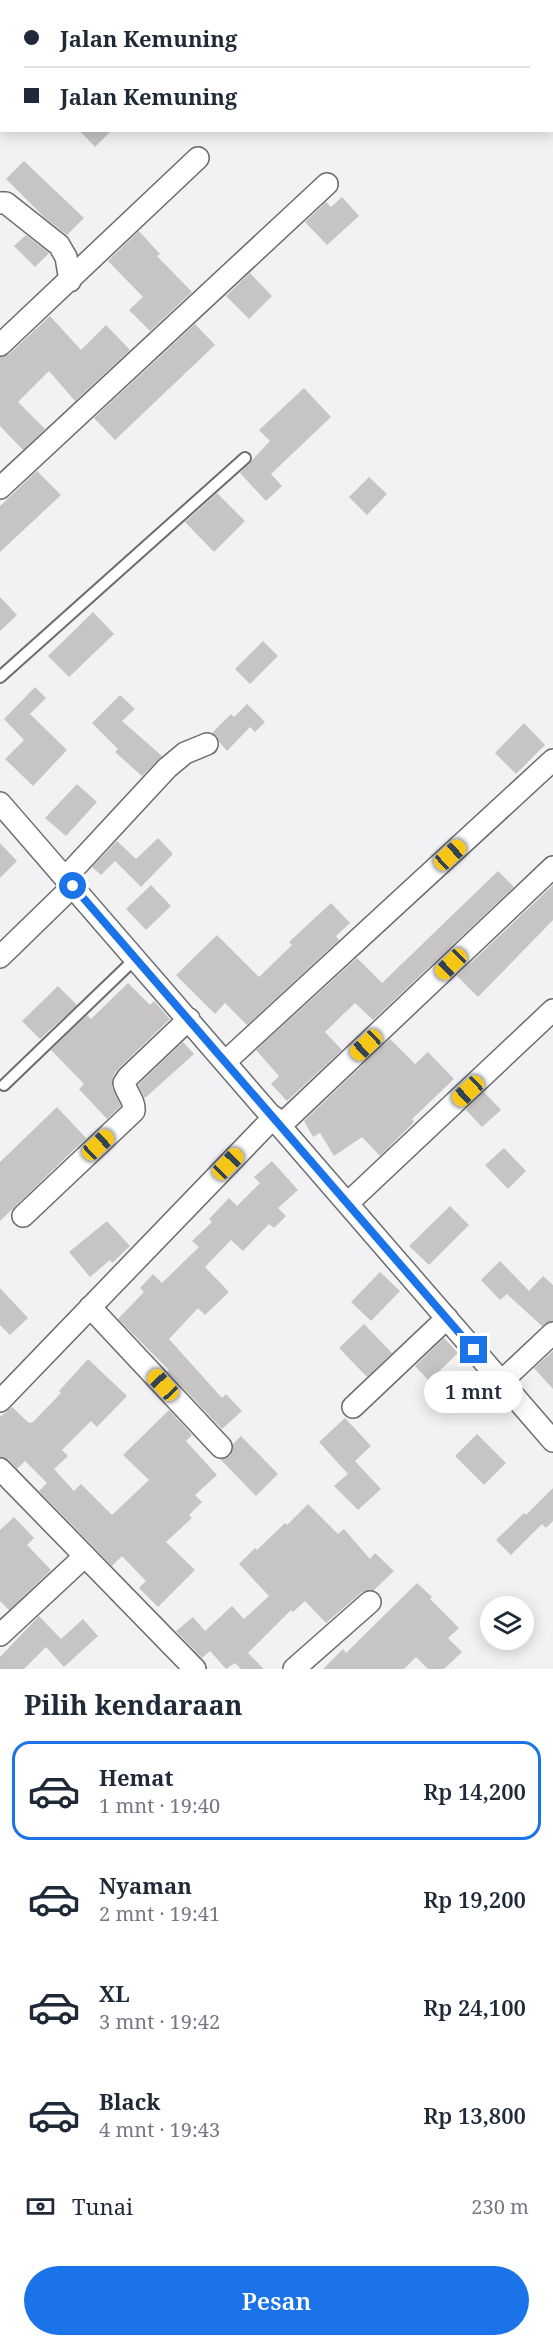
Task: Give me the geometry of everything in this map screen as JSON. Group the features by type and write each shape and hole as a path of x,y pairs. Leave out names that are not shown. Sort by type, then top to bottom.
{"street":[{"path":"0,345 198,158"},
{"path":"0,488 327,184"},
{"path":"0,203 6,202 59,244 66,257 70,281"},
{"path":"0,957 69,882 167,768 185,753 207,744"},
{"path":"225,1062 553,760"},
{"path":"0,803 553,1441"},
{"path":"0,1401 90,1307 277,1121 553,867"},
{"path":"348,1203 553,1010"},
{"path":"23,1216 135,1111 135,1104 125,1089 124,1083 189,1019"},
{"path":"90,1307 221,1448"},
{"path":"353,1407 447,1318"},
{"path":"502,1381 553,1334"},
{"path":"0,1469 85,1556 183,1664"},
{"path":"0,1635 85,1556"},
{"path":"294,1669 370,1602"}],"lane":[{"path":"0,677 245,458"},
{"path":"4,1085 135,959"}],"building":[{"path":"81,132 110,132 95,147"},
{"path":"24,161 84,218 67,235 44,217 6,179"},
{"path":"342,197 359,216 327,245 305,222 326,202 331,207"},
{"path":"139,231 160,254 157,256 192,292 150,331 129,310 143,297 108,261"},
{"path":"26,235 49,253 35,267 14,246"},
{"path":"250,273 272,296 249,319 226,296"},
{"path":"50,316 81,350 106,325 130,350 75,401 49,371 18,402 45,429 23,450 0,426 0,357 9,354"},
{"path":"195,324 215,345 115,440 94,418"},
{"path":"304,388 331,417 271,474 282,486 266,501 240,473 270,441 259,430"},
{"path":"37,471 61,495 0,552 0,506"},
{"path":"369,477 387,494 367,515 349,497"},
{"path":"217,493 245,521 214,552 185,522"},
{"path":"0,597 17,615 0,631"},
{"path":"93,612 114,634 69,677 48,656"},
{"path":"263,641 278,656 250,684 235,669"},
{"path":"35,687 46,698 30,714 67,750 33,786 5,759 24,740 4,719"},
{"path":"120,695 135,709 122,721 162,756 142,776 115,752 118,749 92,723"},
{"path":"247,704 265,722 255,732 250,727 227,751 212,733 231,714 234,717"},
{"path":"524,723 545,745 516,774 495,753"},
{"path":"77,784 97,802 66,836 45,818"},
{"path":"158,838 173,854 141,887 115,861 101,875 92,867 117,841 136,859"},
{"path":"0,843 17,861 0,878"},
{"path":"498,871 514,887 373,1020 355,1003 325,1032 342,1050 287,1101 271,1084 279,1076 256,1050 357,958 382,983"},
{"path":"151,885 171,906 146,930 126,909"},
{"path":"553,885 553,920 478,997 457,976"},
{"path":"331,903 350,923 336,936 339,940 247,1025 225,1003 215,1014 176,975 217,935 259,977 292,945 289,942"},
{"path":"128,983 150,1005 154,1001 170,1019 113,1076 112,1087 121,1106 107,1119 79,1089 84,1084 51,1050 87,1015 91,1019"},
{"path":"58,986 77,1005 40,1039 22,1021"},
{"path":"390,1039 415,1064 428,1052 454,1079 412,1119 414,1122 380,1156 362,1137 334,1156 320,1133 313,1137 304,1121"},
{"path":"183,1042 194,1054 145,1098 138,1085"},
{"path":"484,1092 501,1110 482,1127 466,1110"},
{"path":"57,1107 86,1138 0,1221 0,1162"},
{"path":"504,1148 526,1171 508,1189 485,1165"},
{"path":"272,1161 298,1190 278,1208 286,1216 274,1228 269,1224 243,1251 231,1240 205,1267 229,1292 205,1315 198,1308 169,1339 222,1398 226,1394 242,1411 222,1429 167,1371 169,1370 118,1319 144,1292 140,1288 153,1274 162,1283 199,1247 192,1241 212,1222 209,1219 229,1198 237,1206 260,1183 254,1177"},
{"path":"450,1206 469,1225 429,1265 409,1246"},
{"path":"107,1221 130,1246 112,1263 110,1260 90,1277 69,1252"},
{"path":"500,1261 529,1291 543,1276 553,1285 553,1321 542,1326 507,1294 500,1300 481,1280"},
{"path":"380,1272 400,1291 371,1321 351,1302"},
{"path":"0,1288 28,1318 10,1335 0,1325"},
{"path":"364,1324 392,1353 367,1377 339,1348"},
{"path":"444,1338 458,1353 429,1381 415,1366"},
{"path":"553,1351 553,1389 534,1368"},
{"path":"88,1359 127,1396 97,1427 91,1421 62,1450 68,1456 54,1469 74,1491 81,1484 112,1515 149,1480 123,1455 169,1410 192,1435 186,1441 217,1475 195,1495 202,1502 189,1515 192,1518 166,1542 195,1570 158,1607 139,1588 146,1581 122,1556 112,1566 39,1491 47,1483 25,1461 17,1469 9,1460 0,1457 0,1417 12,1407 29,1423 33,1422 61,1393 59,1391"},
{"path":"345,1418 371,1446 355,1461 381,1489 358,1510 334,1486 348,1474 319,1442"},
{"path":"477,1434 506,1463 484,1485 455,1456"},
{"path":"241,1436 278,1474 256,1496 220,1459 230,1456 233,1444"},
{"path":"553,1488 553,1521 546,1528 542,1524 511,1555 496,1540"},
{"path":"308,1504 338,1534 344,1529 370,1559 375,1553 394,1571 374,1590 362,1592 326,1623 305,1601 293,1612 291,1610 248,1653 264,1669 241,1669 235,1663 226,1669 210,1651 202,1658 176,1631 193,1617 205,1631 232,1606 244,1619 269,1596 239,1564 285,1523 287,1525"},
{"path":"14,1517 34,1538 27,1545 51,1570 9,1610 0,1601 0,1530"},
{"path":"417,1583 459,1628 448,1638 462,1652 444,1669 428,1669 416,1657 404,1669 323,1669 343,1649 346,1653"},
{"path":"39,1616 61,1639 83,1619 98,1636 64,1667 46,1647 24,1669 0,1669 0,1657"}],"route":[{"path":"73,886 474,1350"}]}
